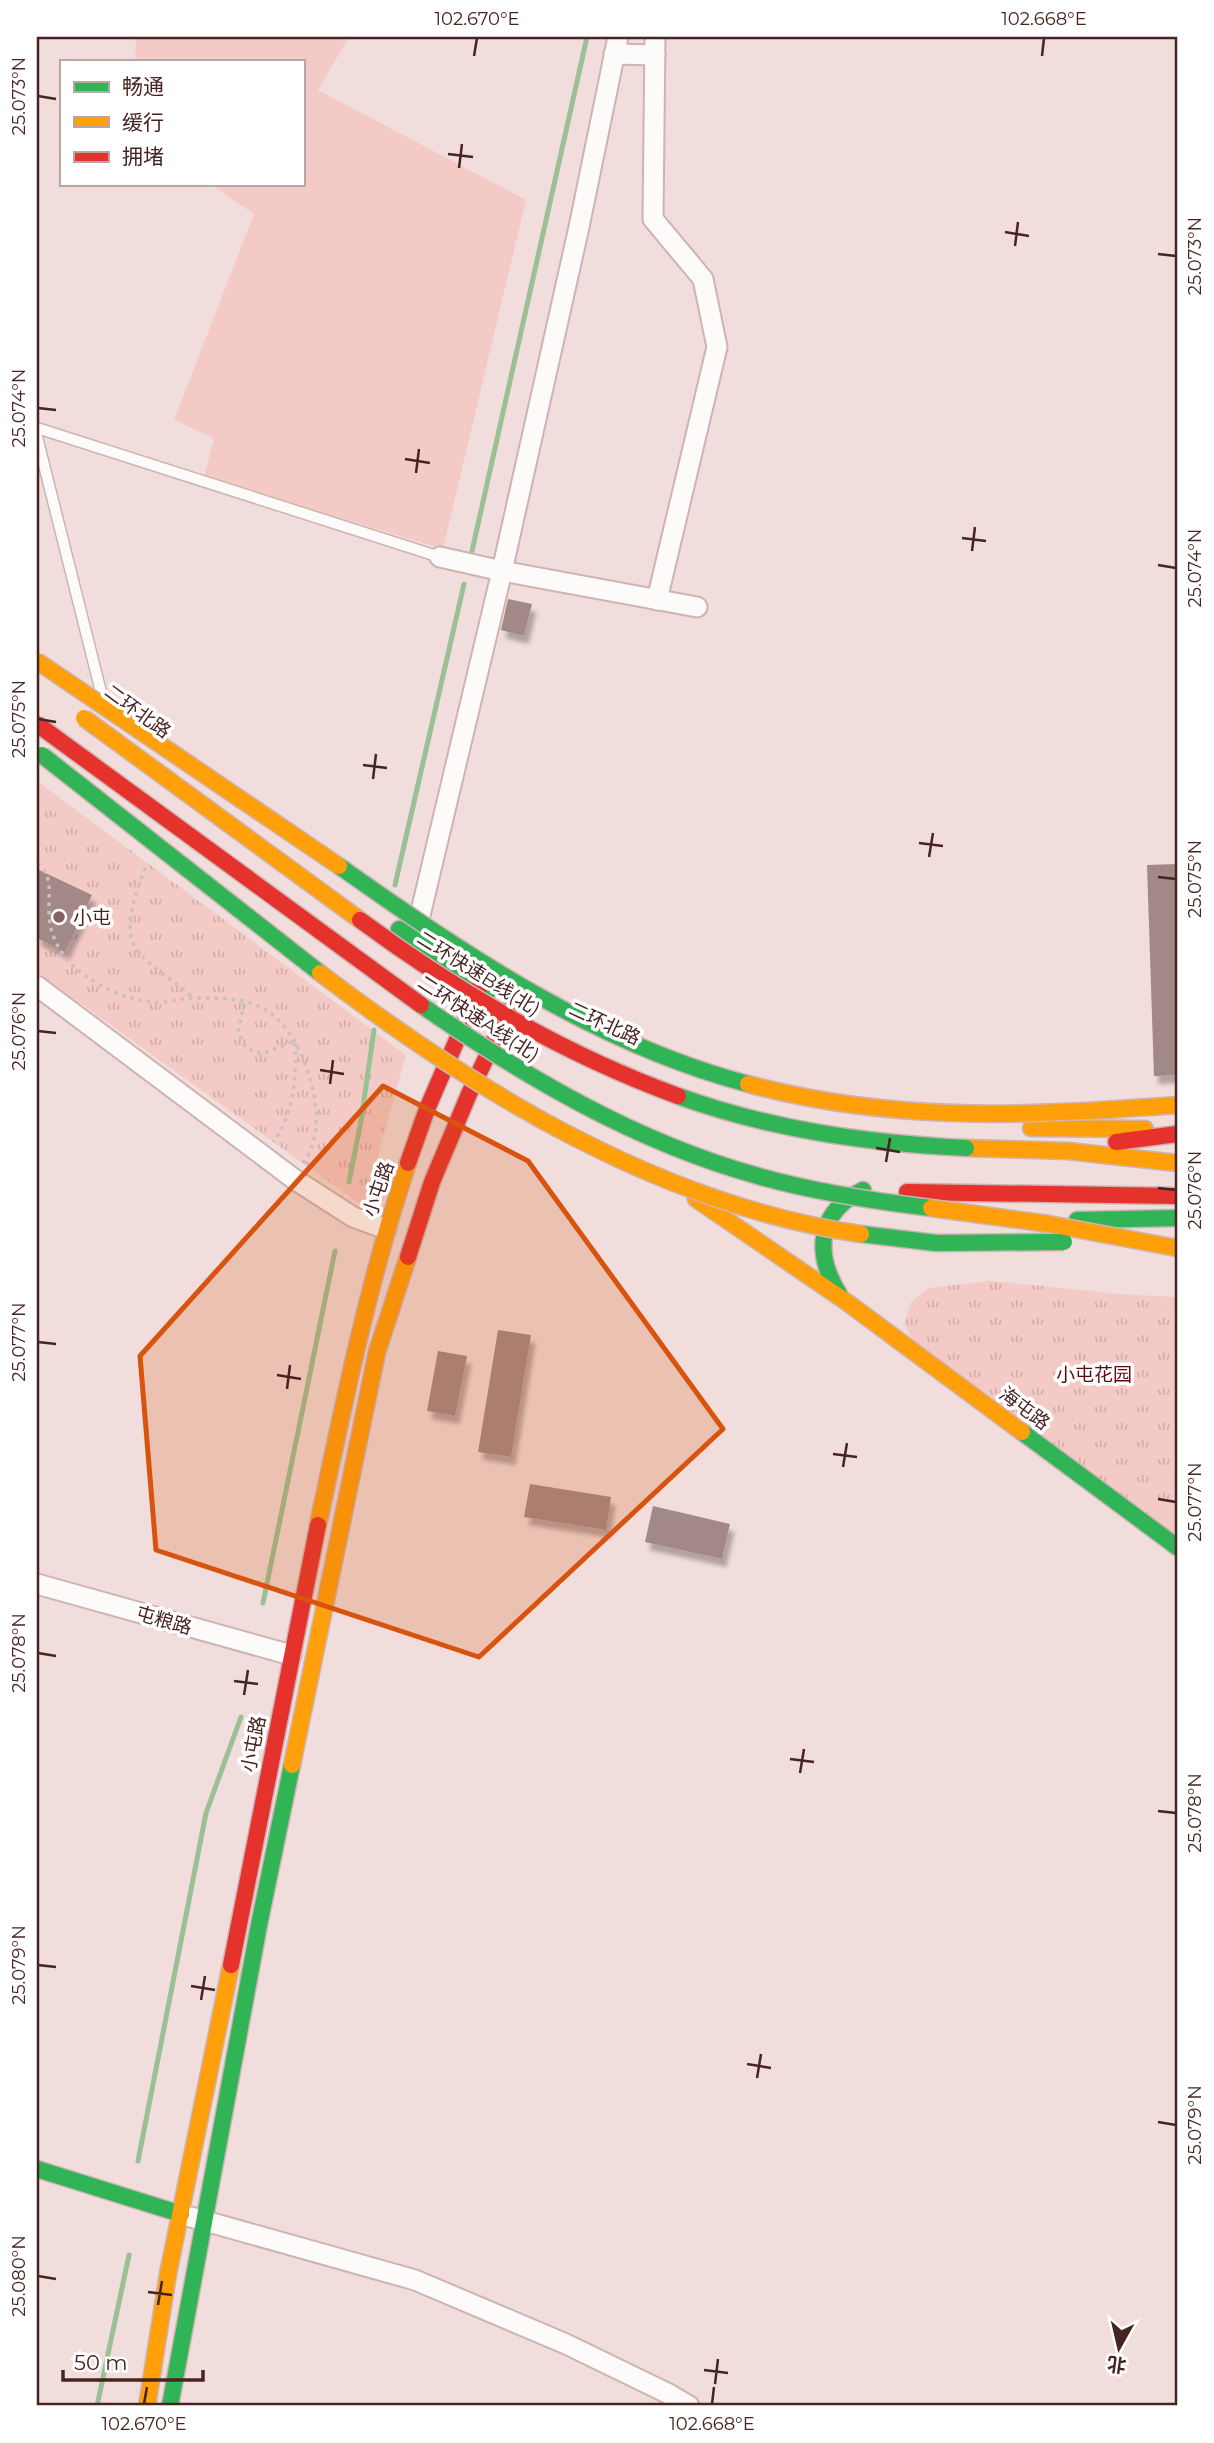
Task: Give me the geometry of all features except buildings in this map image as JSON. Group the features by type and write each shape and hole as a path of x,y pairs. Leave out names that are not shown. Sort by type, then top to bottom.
{"main road":[{"name":"二环北路","path":"37,661 414,939 519,1004 489,1063"},
{"path":"37,661 481,963 570,1014 653,1052 718,1076 768,1090 883,1111 937,1115 994,1114 1177,1105"},
{"name":"二环快速B线(北)","path":"70,707 416,961 554,1043 650,1087 760,1123 868,1143 966,1148"},
{"name":"二环快速A线(北)","path":"37,724 395,988 483,1047 566,1096 655,1139 761,1177 839,1196 962,1213"},
{"path":"37,745 367,987"},
{"path":"37,750 217,894 375,1015 508,1101 632,1165 752,1209 833,1229 916,1242 999,1244 1174,1240"},
{"name":"小屯路","path":"147,2406 167,2274 291,1655 358,1337 386,1229 427,1109 482,982"},
{"path":"405,1013 489,1063 593,1115 697,1153 783,1175 869,1189 958,1194 1177,1196"},
{"name":"二环北路","path":"562,1027 639,1062 717,1090 836,1118 945,1127 1177,1132"},
{"path":"170,2406 259,1925 377,1352 432,1182 489,1063"},
{"name":"海屯路","path":"489,1063 586,1124 848,1303 1177,1546"},
{"path":"966,1148 1069,1146 1177,1132"},
{"path":"966,1148 1080,1152 1177,1163"},
{"path":"848,1303 827,1274 822,1254 823,1235 830,1217 841,1203 854,1193 869,1189"},
{"path":"962,1213 1082,1220 1177,1218"},
{"path":"962,1213 1174,1240"}],"street":[{"path":"414,939 502,571 579,227 616,46 655,46 653,219 703,279 718,347 657,600"},
{"path":"440,557 696,607"},
{"path":"37,986 294,1179 353,1217 386,1229"},
{"name":"屯粮路","path":"37,1584 291,1655"},
{"path":"37,2170 180,2214 415,2280 566,2344 689,2406"}],"lane":[{"path":"37,428 440,557"},
{"path":"37,437 101,694 102,710"}],"path":[{"path":"37,864 44,869 51,891 48,913 54,936 63,956 79,972 124,997 155,1002 193,998 253,1004 275,1016 295,1041 316,1100 317,1130 310,1153 294,1179"},
{"path":"147,864 133,906 130,923 132,939 140,955 180,984 193,998"},
{"path":"244,1003 238,1032 246,1048 262,1054 295,1041"},
{"path":"263,1156 277,1137 289,1110 296,1062 295,1041"}],"highlighted area":[{"path":"383,1086 528,1161 723,1429 479,1657 156,1550 140,1356"}],"green space":[{"path":"136,37 349,37 318,90 526,200 443,549 204,477 214,438 174,420 254,214 213,186 304,186 304,60 135,60"},
{"path":"37,781 406,1055 364,1207 37,972"},
{"name":"小屯花园","path":"990,1281 1177,1297 1177,1540 914,1343 904,1324 911,1302 929,1288"}],"waterway":[{"path":"472,551 587,37"},
{"path":"395,885 464,584"},
{"path":"349,1182 374,1030"},
{"path":"263,1603 335,1251"},
{"path":"138,2161 206,1813 241,1717"},
{"path":"97,2406 129,2255"}],"traffic: fast":[{"path":"42,755 320,973"},
{"path":"339,866 484,964 585,1021 692,1067 748,1084"},
{"path":"399,929 492,989"},
{"path":"421,1005 540,1081 624,1126 668,1145 712,1162 779,1182 931,1208"},
{"path":"678,1096 749,1118 820,1133 892,1143 966,1148"},
{"path":"839,1294 826,1264 824,1235 836,1210 863,1190"},
{"path":"1077,1220 1177,1218"},
{"path":"861,1234 936,1243 1064,1242"},
{"path":"1022,1432 1177,1547"},
{"path":"170,2406 259,1925 292,1765"},
{"path":"37,2169 181,2214"}],"traffic: slow":[{"path":"37,661 339,866"},
{"path":"84,718 360,920"},
{"path":"320,973 443,1060 508,1101 575,1138 714,1198 787,1219 861,1234"},
{"path":"748,1084 802,1097 908,1111 1068,1112 1177,1105"},
{"path":"1031,1128 1145,1129"},
{"path":"966,1148 1068,1151 1177,1163"},
{"path":"318,1525 369,1298 408,1163"},
{"path":"696,1199 848,1303 1022,1432"},
{"path":"931,1208 1049,1224 1177,1248"},
{"path":"292,1765 377,1352 408,1257"},
{"path":"147,2406 168,2274 231,1965"}],"traffic: jam":[{"path":"37,724 421,1005"},
{"path":"360,920 435,972 513,1020 594,1061 678,1096"},
{"path":"408,1163 427,1109 482,982"},
{"path":"408,1257 432,1182 469,1094 513,1001"},
{"path":"1116,1142 1177,1134"},
{"path":"907,1192 1177,1196"},
{"path":"231,1965 318,1525"}],"place":[{"name":"小屯","path":"59,917"}]}
